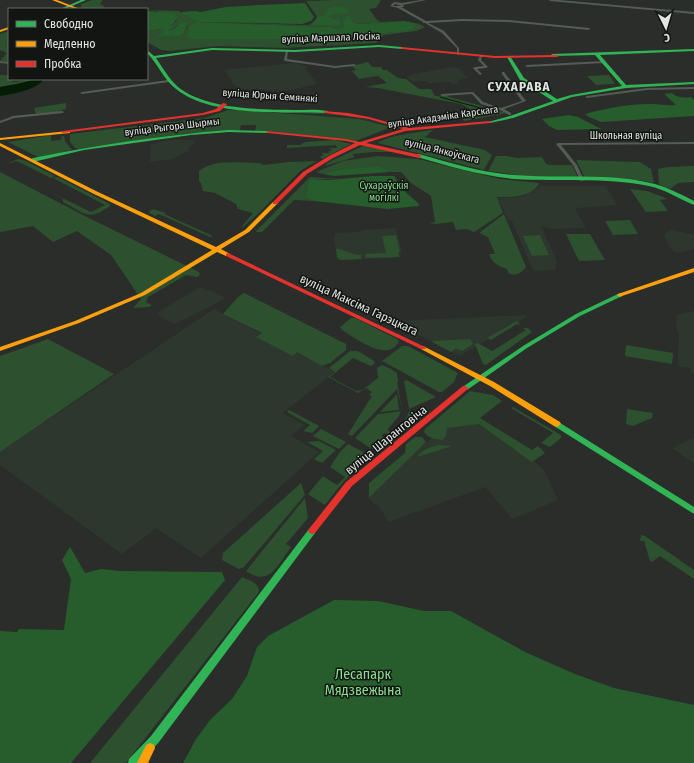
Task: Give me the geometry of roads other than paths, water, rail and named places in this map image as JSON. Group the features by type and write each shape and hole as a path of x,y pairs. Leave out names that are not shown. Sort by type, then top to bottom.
{"main road":[{"path":"50,0 67,8"},
{"path":"54,0 67,8"},
{"path":"67,8 84,0"},
{"name":"вуліца Маршала Лосіка","path":"156,56 212,50 287,51 379,46 481,57 556,56 694,50"},
{"name":"вуліца Юрыя Семянякі","path":"148,47 172,78 182,88 201,97 224,104 354,112 396,121 408,128"},
{"name":"вуліца Юрыя Семянякі","path":"148,52 156,56 168,81 187,95 202,100 246,108 346,114 394,126"},
{"path":"597,54 627,89"},
{"path":"509,57 522,79 554,100"},
{"name":"вуліца Акадэміка Карскага","path":"363,142 374,142 389,134 408,128 480,121 584,93 694,83"},
{"name":"вуліца Акадэміка Карскага","path":"363,142 368,138 394,126 408,128 491,122 515,116 554,100"},
{"path":"1,140 63,132 90,131 203,114 214,111 224,104"},
{"name":"вуліца Рыгора Шырмы","path":"33,160 98,147 208,132 266,132 306,135 352,144"},
{"name":"вуліца Максіма Гарэцкага","path":"1,140 33,160 96,193 467,370 530,407 694,510"},
{"path":"0,349 77,322 143,294 247,231 305,173 352,144 363,142"},
{"name":"вуліца Янкоўскага","path":"374,142 498,175 532,179 627,181 648,184 672,191 694,203"},
{"name":"вуліца Шаранговіча","path":"133,763 155,739 349,484 368,467 468,386 525,347 588,310 636,289 694,270"},
{"path":"467,370 471,377 471,382 468,386"},
{"name":"вуліца Шаранговіча","path":"142,763 155,739"}],"street":[{"path":"425,0 402,4 396,3 391,5 394,7 399,7 443,32 458,48 458,54"},
{"path":"550,0 694,13"},
{"path":"399,7 403,6 402,4"},
{"path":"424,22 462,20 509,21 589,29"},
{"path":"287,51 284,59 337,67 354,65"},
{"path":"480,74 475,68 486,67 479,60 481,57"},
{"path":"527,66 604,62"},
{"path":"501,109 524,100 503,72"},
{"path":"82,93 168,81"},
{"path":"587,97 627,89 694,88"},
{"path":"442,95 473,93 482,103 501,109 510,114"},
{"path":"0,122 13,117 62,112"},
{"name":"Школьная вуліца","path":"582,180 575,165 558,144 694,143"}],"waterway":[{"path":"440,97 495,112"}],"district":[{"name":"СУХАРАВА","path":"519,86"}],"park label":[{"name":"Сухараўскія могілкі","path":"384,192"},
{"name":"Лесапарк Мядзвежына","path":"363,682"}]}
